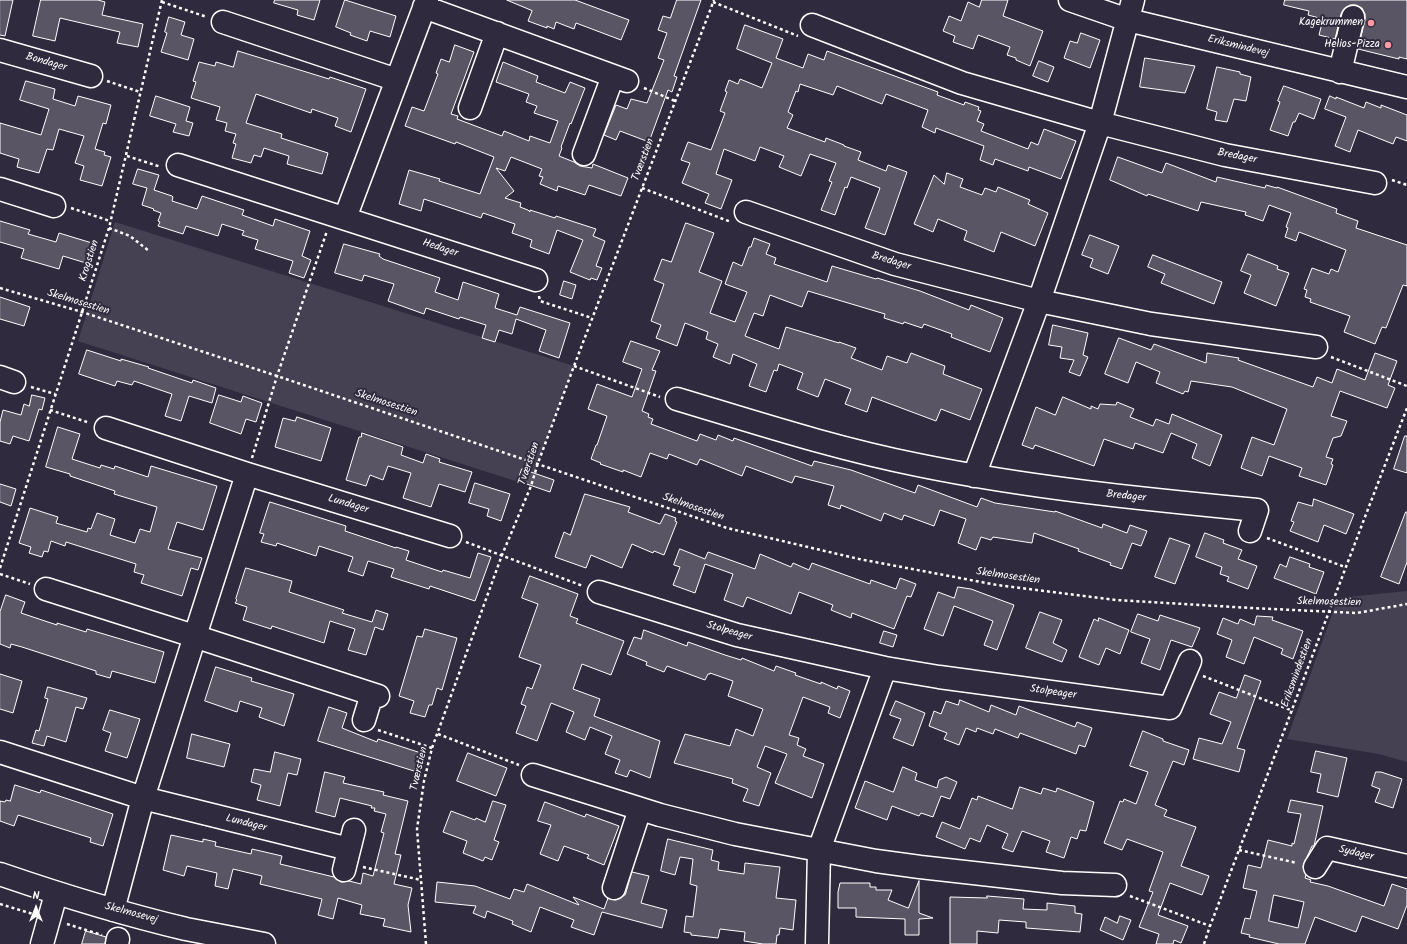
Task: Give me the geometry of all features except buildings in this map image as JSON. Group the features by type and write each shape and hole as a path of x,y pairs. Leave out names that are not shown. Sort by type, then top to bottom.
{"street":[{"name":"Eriksmindevej","path":"1070,0 1131,10 1340,72 1407,87"},
{"path":"338,217 397,80 425,3 497,33 620,78 584,154"},
{"path":"974,476 1039,301 1100,123 1131,10"},
{"path":"1340,72 1353,17"},
{"path":"223,22 397,80"},
{"name":"Bredager","path":"812,25 962,83 1100,123 1225,155 1375,183"},
{"path":"470,108 497,33"},
{"name":"Bondager","path":"0,50 91,76"},
{"name":"Hedager","path":"178,165 536,280"},
{"path":"0,189 54,206"},
{"name":"Bredager","path":"746,212 895,264 1039,301 1151,324 1316,347"},
{"name":"Bredager","path":"677,399 809,439 917,465 974,476 1092,493 1257,510 1250,531"},
{"name":"Lundager","path":"106,428 247,474 450,536"},
{"path":"113,910 143,798 247,474"},
{"path":"46,589 375,695 364,720"},
{"name":"Stolpeager","path":"599,592 737,636 884,668 1170,708 1188,665"},
{"path":"817,944 820,850 884,668"},
{"name":"Lundager","path":"0,752 143,798 348,853"},
{"path":"533,775 640,809 735,834 920,867 1062,883 1115,885"},
{"path":"614,888 640,809"},
{"name":"Sydager","path":"1315,867 1327,848 1407,866"},
{"name":"Skelmosevej","path":"0,874 56,894 113,910 187,929 264,944"},
{"path":"42,944 56,894"}],"path":[{"path":"162,1 223,22"},
{"name":"Krogstien","path":"0,568 55,394 110,228 110,221 162,1"},
{"path":"713,1 803,38 812,25"},
{"name":"Tværstien","path":"426,944 417,829 424,781 432,748 502,555 530,486 592,318 713,1"},
{"path":"91,76 140,92"},
{"path":"620,78 675,101"},
{"path":"126,156 165,168 178,165"},
{"path":"642,188 730,222 746,212"},
{"path":"54,206 72,208 110,221"},
{"path":"247,474 276,376 338,217"},
{"path":"110,228 130,236 149,252"},
{"path":"536,280 540,301 592,318"},
{"name":"Skelmosestien","path":"0,288 82,312 538,463 728,528 859,559 997,585 1116,600 1357,613 1407,604"},
{"path":"1316,347 1325,354 1407,386"},
{"path":"574,366 663,399 677,399"},
{"path":"7,379 55,394"},
{"name":"Eriksmindestien","path":"1204,944 1345,567 1407,408"},
{"path":"50,410 106,428"},
{"path":"1250,531 1345,567"},
{"path":"450,536 599,592"},
{"path":"0,574 46,589"},
{"path":"1188,665 1292,711"},
{"path":"364,720 372,728 432,748"},
{"path":"438,734 522,767 533,775"},
{"path":"1239,850 1315,867"},
{"path":"348,853 421,880"},
{"path":"1115,885 1121,892 1210,926"}],"shaded area":[{"path":"115,222 574,366 531,486 78,341"},
{"path":"1407,591 1407,762 1379,754 1287,739 1338,598"}],"place":[{"name":"Kagekrummen","path":"1371,23"},
{"name":"Helios-Pizza","path":"1388,45"}]}
